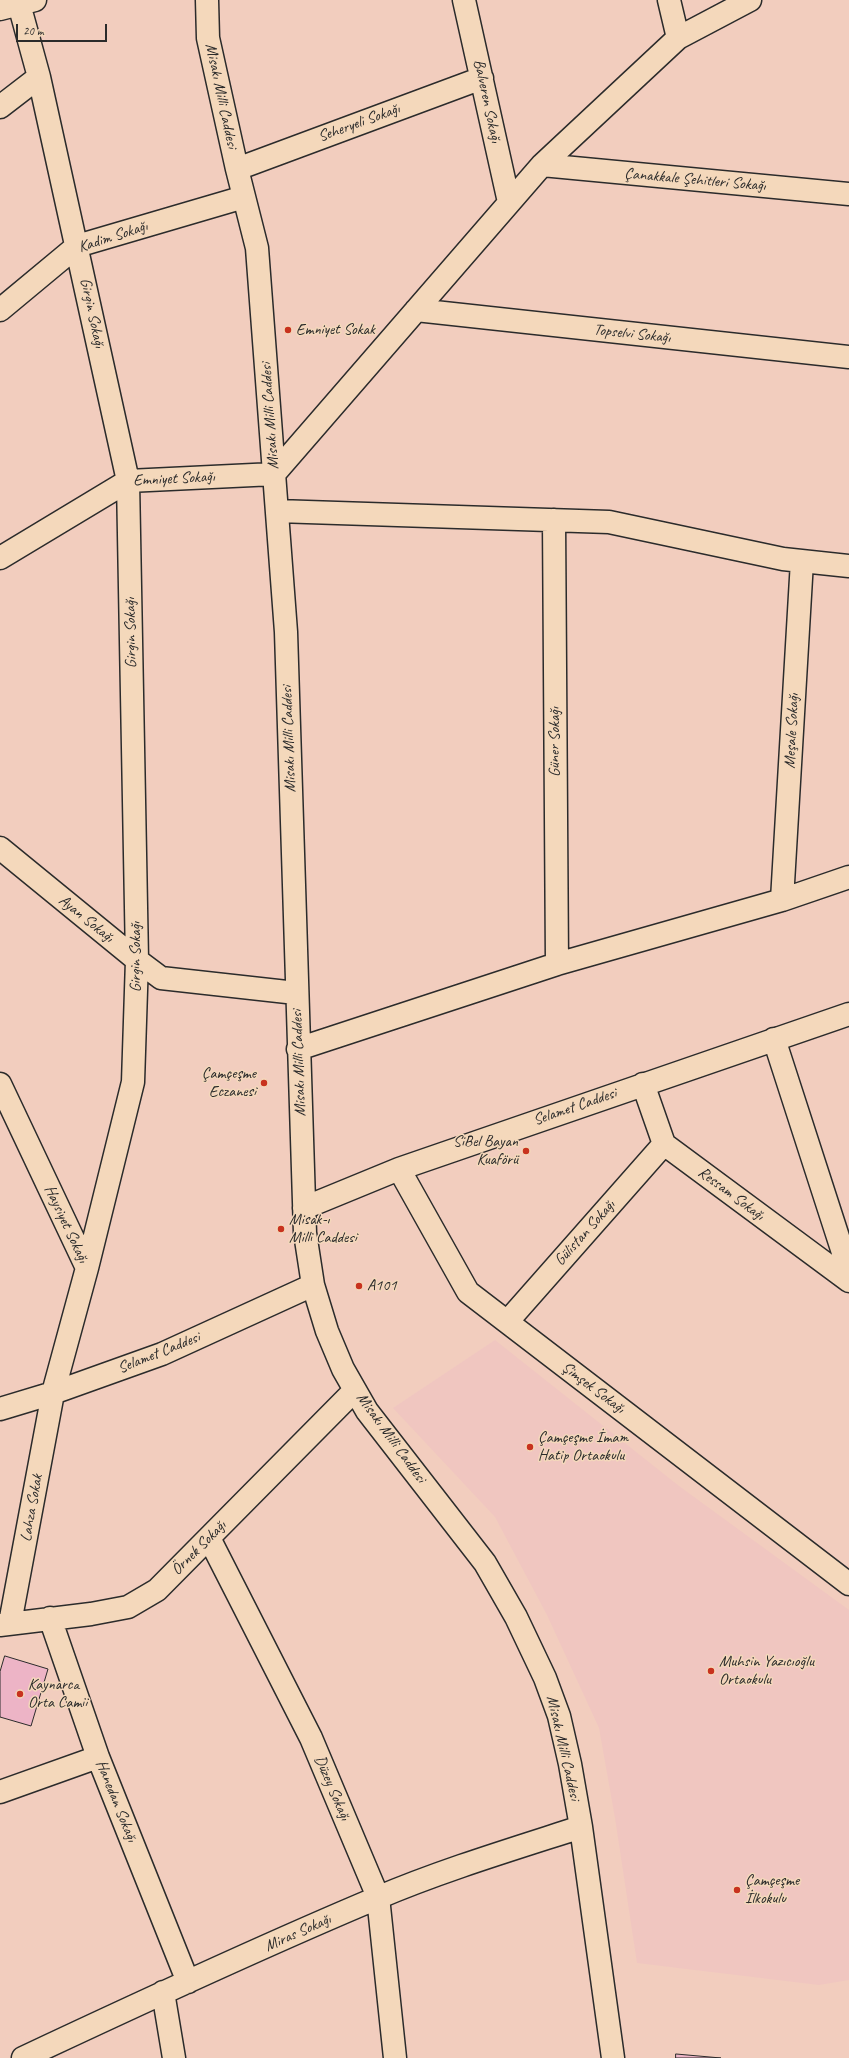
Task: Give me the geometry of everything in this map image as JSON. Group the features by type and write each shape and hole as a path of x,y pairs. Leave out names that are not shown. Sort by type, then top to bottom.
{"street":[{"name":"Misakı Milli Caddesi","path":"207,0 208,38 236,169 257,248 286,632 296,993 305,1233 313,1285 327,1332 343,1369 355,1390 371,1416 485,1563 516,1617 545,1678 559,1716 570,1764 581,1827 613,2058"},
{"name":"Balveren Sokağı","path":"464,0 509,202"},
{"path":"669,0 678,38"},
{"path":"274,474 542,165 678,38 750,0"},
{"name":"Girgin Sokağı","path":"18,4 39,77 128,481 137,960 133,1082 87,1268"},
{"path":"0,108 39,77"},
{"name":"Seheryeli Sokağı","path":"236,169 482,78"},
{"name":"Çanakkale Şehitleri Sokağı","path":"542,165 849,194"},
{"name":"Kadim Sokağı","path":"0,310 77,246 244,196"},
{"name":"Topselvi Sokağı","path":"416,310 849,357"},
{"name":"Emniyet Sokağı","path":"0,558 128,481 274,474"},
{"path":"277,511 609,522 783,559 849,566"},
{"name":"Güner Sokağı","path":"554,520 557,964"},
{"name":"Meşale Sokağı","path":"782,900 802,561"},
{"name":"Ayan Sokağı","path":"0,848 161,978 296,993"},
{"path":"298,1049 557,964 782,900 849,877"},
{"name":"Selamet Caddesi","path":"304,1208 399,1169 849,1014"},
{"path":"774,1039 849,1270"},
{"name":"Haysiyet Sokağı","path":"0,1084 87,1268 53,1393"},
{"path":"643,1084 664,1144"},
{"name":"Ressam Sokağı","path":"664,1144 849,1281"},
{"name":"Gülistan Sokağı","path":"507,1322 664,1144"},
{"name":"Şimşek Sokağı","path":"399,1169 468,1292 849,1584"},
{"name":"Selamet Caddesi","path":"0,1409 53,1393 162,1354 313,1285"},
{"name":"Örnek Sokağı","path":"5,1624 91,1614 128,1607 157,1590 355,1390"},
{"name":"Lahza Sokak","path":"5,1624 53,1393"},
{"name":"Düzey Sokağı","path":"209,1538 312,1738 378,1897 395,2058"},
{"name":"Hanedan Sokağı","path":"50,1618 98,1757 188,1982"},
{"path":"0,1792 98,1757"},
{"name":"Miras Sokağı","path":"23,2058 162,1992 188,1982 378,1897 446,1871 581,1827"},
{"path":"162,1992 174,2058"}],"shaded area":[{"path":"495,1340 679,1486 849,1610 849,1980 819,1985 637,1963 615,1818 599,1728 547,1615 495,1517 393,1408"}],"building":[{"name":"Kaynarca Orta Camii","path":"5,1656 48,1669 31,1726 0,1717 0,1672"},
{"path":"676,2054 721,2058 676,2058"}],"place":[{"name":"Emniyet Sokak","path":"288,330"},
{"name":"Çamçeşme Eczanesi","path":"264,1083"},
{"name":"SiBel Bayan Kuaförü","path":"526,1151"},
{"name":"Misak-ı Milli Caddesi","path":"281,1229"},
{"name":"A101","path":"359,1286"},
{"name":"Çamçeşme İmam Hatip Ortaokulu","path":"530,1447"},
{"name":"Muhsin Yazıcıoğlu Ortaokulu","path":"711,1671"},
{"name":"Kaynarca Orta Camii","path":"20,1694"},
{"name":"Çamçeşme İlkokulu","path":"737,1890"}]}
